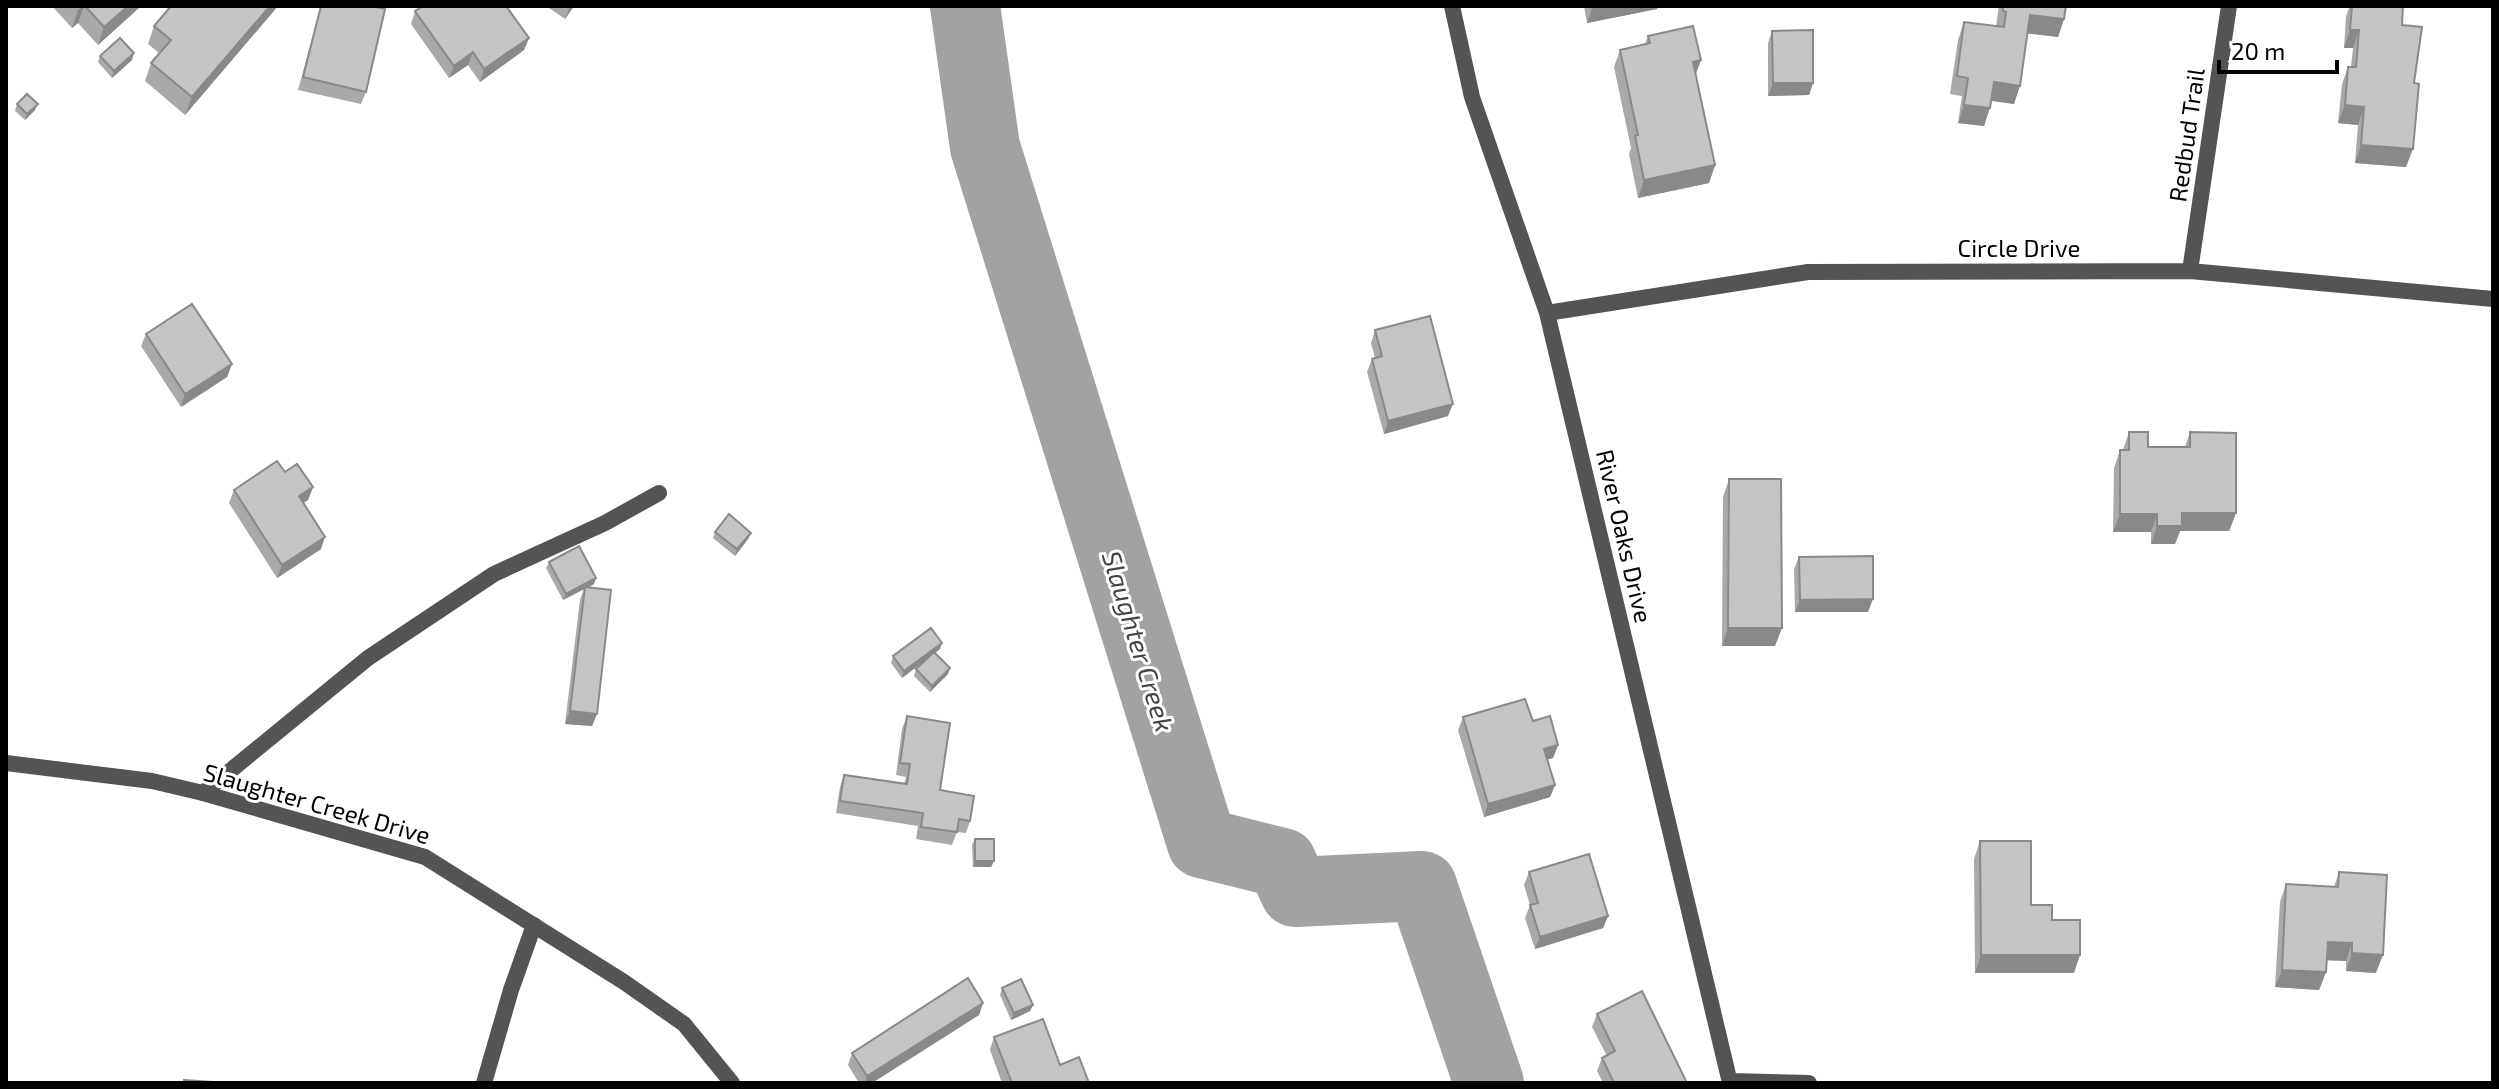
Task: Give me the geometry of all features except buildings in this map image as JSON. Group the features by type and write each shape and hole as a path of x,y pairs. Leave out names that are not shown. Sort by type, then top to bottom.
{"street":[{"name":"River Oaks Drive","path":"1452,6 1472,97 1547,313 1730,1082"},
{"name":"Redbud Trail","path":"2190,271 2229,6"},
{"name":"Circle Drive","path":"1547,313 1808,272 2190,271 2493,299"},
{"path":"203,793 368,658 494,574 605,523 659,493"},
{"name":"Slaughter Creek Drive","path":"6,763 152,781 425,857 624,982 684,1024 732,1083"},
{"path":"484,1083 534,925"},
{"path":"1730,1082 1809,1083"}],"waterway":[{"name":"Slaughter Creek","path":"965,6 985,147 1202,843 1282,863 1295,892 1422,886 1489,1083"}]}
